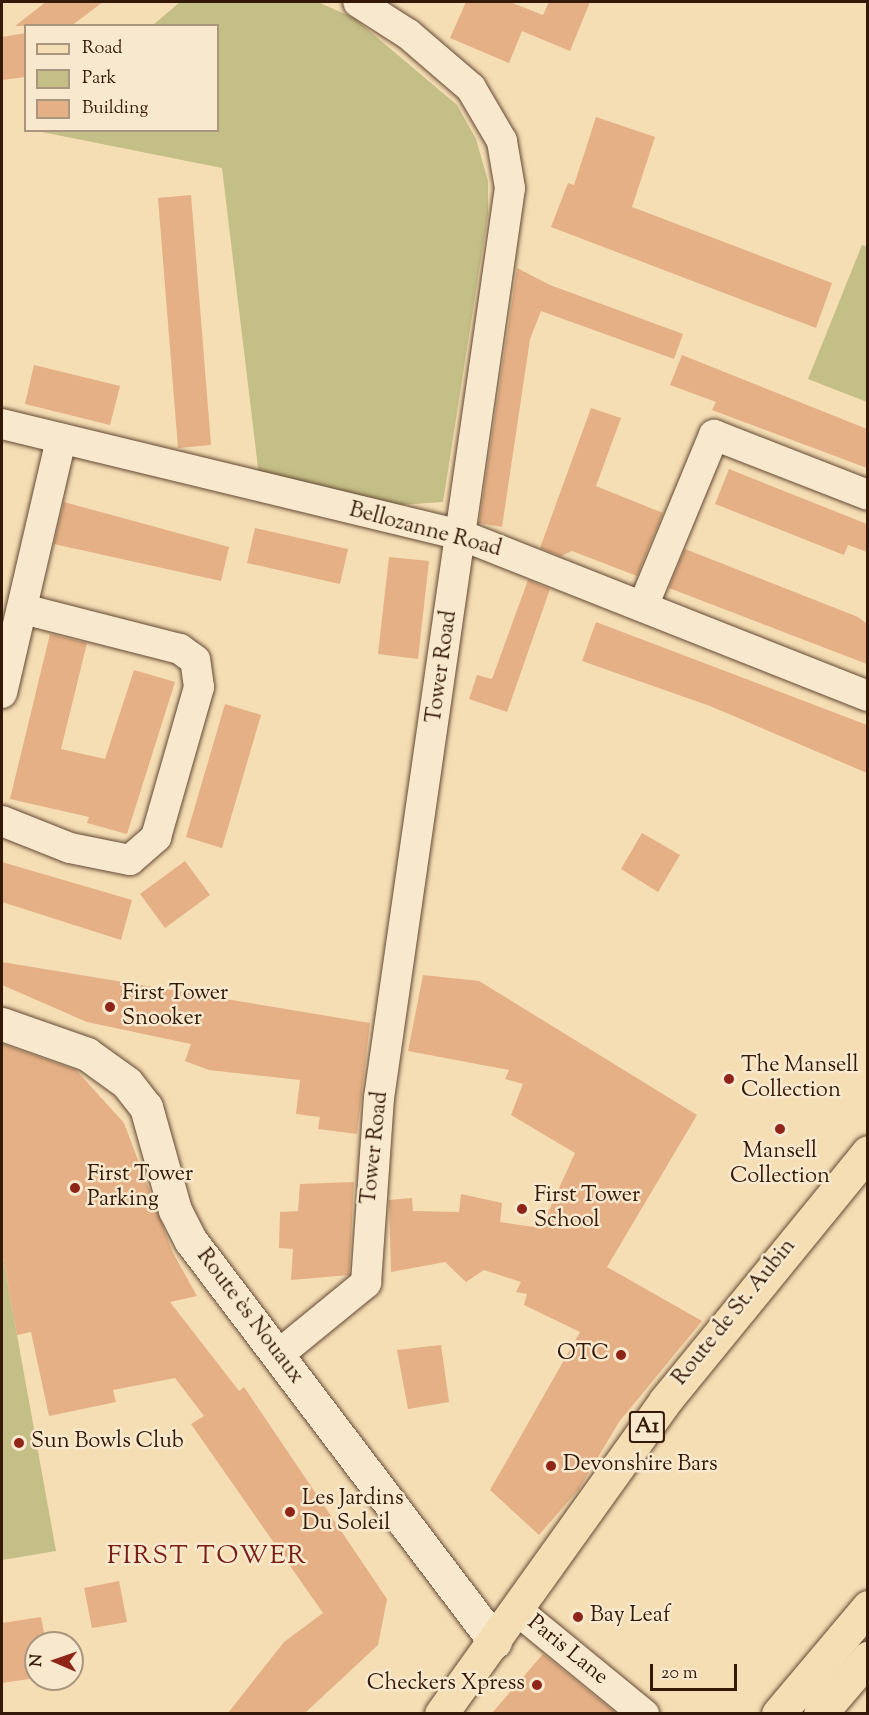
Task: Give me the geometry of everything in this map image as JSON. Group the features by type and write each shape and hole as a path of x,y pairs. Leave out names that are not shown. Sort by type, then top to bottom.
{"main road":[{"name":"Route de St. Aubin","path":"441,1713 518,1611 665,1401 867,1152"},
{"path":"778,1713 867,1607"},
{"path":"820,1713 867,1658"}],"street":[{"name":"Tower Road","path":"278,1354 366,1283 378,1108 510,188 502,141 471,88 408,34 358,2"},
{"name":"Bellozanne Road","path":"2,423 461,536 644,604 867,696"},
{"path":"644,604 714,435 867,495"},
{"path":"2,693 61,439"},
{"path":"2,821 70,848 130,860 156,837 199,687 195,660 180,649 23,609"},
{"name":"Route ès Nouaux","path":"2,1024 87,1054 127,1083 146,1107 175,1210 191,1241 495,1642"},
{"name":"Paris Lane","path":"518,1611 644,1713"}],"green space":[{"path":"180,2 318,2 354,18 457,105 476,139 488,181 488,214 443,502 382,506 259,476 222,168 42,132 219,132 219,24 154,24"},
{"path":"862,245 868,247 867,402 808,379"},
{"name":"Sun Bowls Club","path":"2,1252 56,1551 2,1560"}],"building":[{"path":"46,2 103,2 74,24 15,26"},
{"path":"466,2 510,2 543,15 549,2 590,2 570,51 522,31 509,63 450,38"},
{"path":"24,33 24,77 2,80 2,37"},
{"path":"596,117 655,137 632,207 832,283 816,328 551,227 568,183 574,185"},
{"path":"191,195 211,445 178,448 158,198"},
{"path":"517,268 550,285 683,334 674,359 541,311 530,339 502,527 479,523"},
{"path":"682,355 867,429 867,468 712,410 716,402 670,385"},
{"path":"34,365 120,386 110,425 25,404"},
{"path":"591,408 621,418 596,486 663,513 637,576 572,551 561,556 540,548"},
{"path":"729,469 867,524 867,552 848,545 844,555 715,504"},
{"path":"64,502 229,547 221,581 54,544"},
{"path":"255,528 348,549 340,584 247,563"},
{"path":"685,549 858,617 867,624 867,664 669,588"},
{"path":"389,557 429,561 418,659 378,654"},
{"path":"528,580 550,589 507,712 469,699 477,675 492,679"},
{"path":"596,622 867,725 867,773 710,706 582,661"},
{"path":"50,634 87,643 61,749 105,759 134,670 175,682 127,834 87,823 89,817 10,799"},
{"path":"225,704 261,715 222,848 186,837"},
{"path":"642,833 680,855 658,892 621,869"},
{"path":"185,861 210,895 165,928 140,894"},
{"path":"2,862 132,900 121,940 2,902"},
{"path":"2,962 370,1023 357,1134 318,1129 320,1117 296,1114 300,1080 209,1070 185,1061 191,1044 87,1022 2,985"},
{"name":"First Tower School","path":"423,975 479,981 697,1115 607,1267 702,1321 619,1422 579,1489 539,1535 490,1490 580,1332 524,1305 527,1294 516,1292 521,1282 484,1270 466,1282 445,1262 391,1272 389,1200 412,1198 413,1211 459,1212 461,1194 502,1203 500,1222 541,1228 575,1153 511,1115 523,1084 505,1079 509,1070 408,1051"},
{"path":"2,1044 76,1070 124,1123 173,1253 197,1296 170,1302 239,1391 244,1387 387,1599 378,1645 305,1713 228,1713 284,1642 323,1613 191,1424 204,1416 175,1378 113,1390 116,1402 49,1416 31,1332 17,1335 2,1252"},
{"path":"354,1182 349,1275 291,1280 293,1249 279,1248 280,1212 298,1211 300,1184"},
{"path":"441,1345 449,1402 408,1409 397,1350"},
{"path":"119,1581 127,1622 92,1628 84,1588"},
{"path":"41,1617 44,1631 24,1631 24,1680 2,1683 2,1623"},
{"path":"543,1654 616,1713 492,1713"}],"place":[{"name":"First Tower Snooker","path":"110,1007"},
{"name":"The Mansell Collection","path":"729,1079"},
{"name":"Mansell Collection","path":"780,1129"},
{"name":"First Tower Parking","path":"75,1188"},
{"name":"First Tower School","path":"522,1209"},
{"name":"OTC","path":"621,1355"},
{"name":"Sun Bowls Club","path":"19,1443"},
{"name":"Devonshire Bars","path":"551,1466"},
{"name":"Les Jardins Du Soleil","path":"290,1512"},
{"name":"Bay Leaf","path":"578,1617"},
{"name":"Checkers Xpress","path":"537,1685"}],"district":[{"name":"FIRST TOWER","path":"207,1557"}]}
